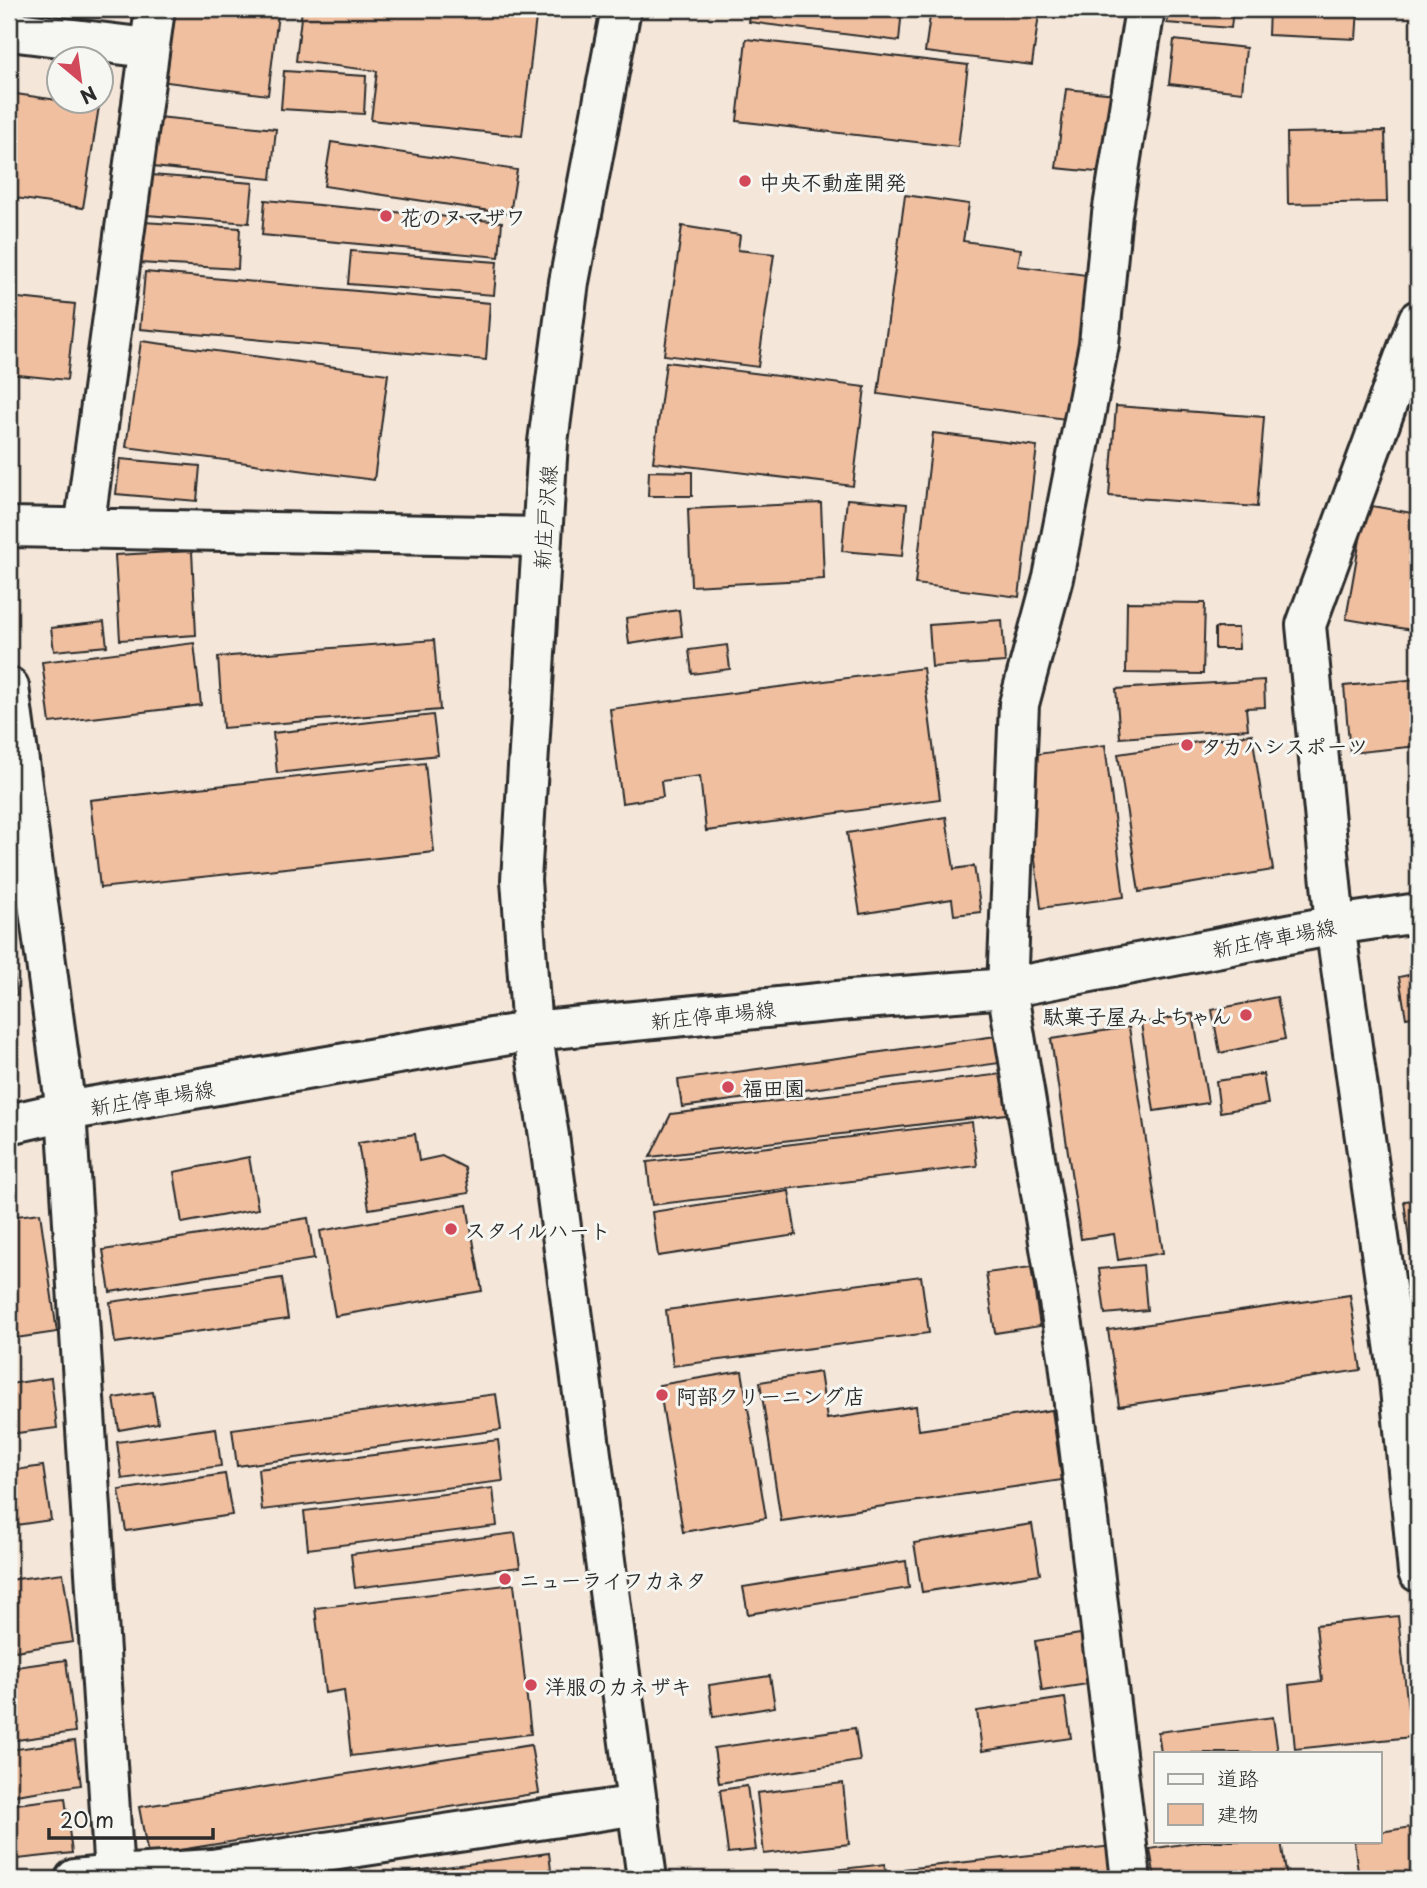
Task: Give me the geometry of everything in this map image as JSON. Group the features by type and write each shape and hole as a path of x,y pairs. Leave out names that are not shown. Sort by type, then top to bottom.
{"street":[{"path":"84,528 155,9"},
{"name":"新庄戸沢線","path":"621,9 569,282 548,442 521,880 532,1031 549,1136 647,1879"},
{"path":"1131,1879 1069,1362 1007,988 1019,704 1053,578 1099,344 1112,215 1144,9"},
{"path":"9,31 148,48"},
{"path":"1418,320 1306,625 1335,925 1399,1379 1418,1572"},
{"path":"9,527 542,537"},
{"path":"9,687 66,1111 114,1875"},
{"name":"新庄停車場線","path":"9,1124 66,1111 532,1031 838,1001 1007,988 1335,925 1418,913"},
{"path":"75,1879 212,1869 638,1805"}],"building":[{"path":"169,9 236,9 278,14 268,95 159,81"},
{"path":"302,9 537,9 522,136 371,120 377,71 296,61"},
{"path":"751,9 902,9 899,41 749,22"},
{"path":"931,9 1067,9 1066,17 1039,14 1032,65 925,52"},
{"path":"1169,9 1233,9 1231,28 1167,23"},
{"path":"1269,9 1358,9 1356,39 1268,35"},
{"path":"746,39 968,65 958,147 737,121"},
{"path":"1174,40 1246,48 1242,92 1169,84"},
{"path":"284,71 366,76 364,114 281,109"},
{"path":"1066,89 1116,94 1106,173 1056,168"},
{"path":"9,93 46,98 46,116 97,116 83,208 9,197"},
{"path":"158,117 276,129 271,179 153,167"},
{"path":"1385,131 1387,202 1288,204 1287,133"},
{"path":"331,142 517,170 510,214 324,186"},
{"path":"151,175 253,183 249,223 147,215"},
{"path":"905,195 969,204 963,241 1021,249 1018,266 1094,276 1073,420 878,394"},
{"path":"265,200 502,222 499,257 262,235"},
{"path":"142,222 240,228 238,269 140,263"},
{"path":"682,226 740,235 738,250 774,254 758,367 664,355"},
{"path":"351,251 497,262 494,295 348,284"},
{"path":"145,272 490,303 486,360 140,329"},
{"path":"9,297 75,304 67,380 9,374"},
{"path":"141,341 388,374 374,480 126,447"},
{"path":"666,362 865,387 853,486 653,462"},
{"path":"1116,406 1264,417 1257,507 1109,496"},
{"path":"933,433 1037,446 1019,597 915,584"},
{"path":"120,459 200,466 197,501 116,494"},
{"path":"649,471 692,472 692,496 648,496"},
{"path":"847,499 907,504 902,556 842,551"},
{"path":"821,503 824,579 691,586 688,509"},
{"path":"1366,505 1418,514 1418,631 1346,619"},
{"path":"192,551 196,635 120,640 115,555"},
{"path":"1127,602 1205,603 1203,674 1126,673"},
{"path":"679,610 682,636 629,644 626,618"},
{"path":"1002,620 1005,662 932,667 929,625"},
{"path":"104,622 107,646 54,651 51,628"},
{"path":"1215,628 1238,628 1239,649 1215,649"},
{"path":"434,640 440,710 223,728 218,657"},
{"path":"194,643 201,705 50,723 42,662"},
{"path":"727,645 730,669 692,674 689,650"},
{"path":"923,668 940,799 706,831 700,776 661,781 663,797 622,803 610,709"},
{"path":"1418,679 1418,746 1350,753 1344,686"},
{"path":"1264,680 1265,707 1246,708 1248,729 1120,738 1116,689"},
{"path":"433,715 438,755 277,773 273,733"},
{"path":"1252,734 1273,870 1139,892 1118,754"},
{"path":"1105,745 1124,897 1041,908 1022,756"},
{"path":"425,763 434,852 100,888 90,800"},
{"path":"946,817 954,869 974,866 981,912 954,915 952,899 860,914 847,833"},
{"path":"9,945 17,995 9,996"},
{"path":"1418,973 1418,1016 1406,1018 1399,977"},
{"path":"1277,997 1285,1039 1220,1053 1212,1010"},
{"path":"1193,1014 1208,1103 1154,1111 1141,1023"},
{"path":"1129,1027 1163,1253 1118,1260 1114,1234 1081,1239 1051,1039"},
{"path":"1004,1035 1007,1062 682,1107 678,1080"},
{"path":"1010,1073 1014,1113 650,1157 671,1114"},
{"path":"1263,1074 1268,1104 1220,1112 1216,1081"},
{"path":"972,1122 977,1166 652,1205 647,1162"},
{"path":"415,1134 419,1161 442,1156 465,1168 469,1193 369,1209 358,1143"},
{"path":"249,1157 258,1209 182,1223 174,1172"},
{"path":"789,1191 796,1235 658,1256 652,1212"},
{"path":"1418,1200 1418,1278 1414,1278 1404,1201"},
{"path":"467,1205 482,1291 335,1316 320,1231"},
{"path":"40,1213 57,1332 9,1339 9,1217"},
{"path":"308,1218 314,1259 110,1292 103,1250"},
{"path":"1143,1265 1147,1310 1105,1314 1099,1269"},
{"path":"1031,1267 1040,1326 995,1333 986,1273"},
{"path":"921,1276 929,1333 673,1366 666,1310"},
{"path":"282,1278 288,1319 115,1343 110,1302"},
{"path":"1350,1295 1361,1370 1119,1406 1108,1330"},
{"path":"742,1371 766,1518 683,1532 659,1385"},
{"path":"820,1372 827,1419 916,1406 919,1430 1052,1410 1062,1480 781,1521 760,1382"},
{"path":"51,1378 57,1428 9,1434 9,1384"},
{"path":"153,1392 158,1423 119,1430 114,1398"},
{"path":"496,1394 501,1430 237,1466 232,1429"},
{"path":"216,1428 221,1466 122,1479 117,1442"},
{"path":"498,1440 503,1481 262,1510 258,1469"},
{"path":"43,1466 51,1520 9,1526 9,1471"},
{"path":"225,1474 232,1515 126,1531 119,1490"},
{"path":"493,1488 497,1526 308,1549 304,1511"},
{"path":"1032,1524 1040,1574 922,1592 914,1543"},
{"path":"515,1533 520,1567 355,1588 351,1554"},
{"path":"906,1561 909,1588 748,1614 743,1587"},
{"path":"63,1573 73,1642 15,1651 9,1608 9,1580"},
{"path":"514,1584 531,1734 351,1756 344,1690 325,1693 315,1608"},
{"path":"1398,1616 1411,1737 1295,1749 1289,1685 1322,1681 1316,1625"},
{"path":"1087,1633 1094,1683 1042,1691 1035,1641"},
{"path":"66,1660 75,1732 9,1741 9,1668"},
{"path":"770,1676 775,1707 713,1717 709,1685"},
{"path":"1065,1698 1071,1738 982,1751 977,1711"},
{"path":"1273,1717 1278,1752 1161,1752 1158,1732"},
{"path":"855,1728 860,1761 719,1783 714,1748"},
{"path":"75,1741 81,1785 9,1796 9,1750"},
{"path":"531,1745 539,1793 148,1855 139,1807"},
{"path":"843,1783 849,1844 764,1854 757,1793"},
{"path":"747,1786 756,1850 728,1853 720,1790"},
{"path":"65,1798 72,1853 9,1860 9,1805"},
{"path":"1418,1826 1418,1872 1359,1879 1354,1842 1382,1842 1382,1832"},
{"path":"1196,1842 1281,1842 1287,1879 1155,1879 1150,1849"},
{"path":"1113,1846 1117,1879 905,1879 904,1869"},
{"path":"549,1853 552,1879 355,1879"},
{"path":"885,1864 886,1879 764,1878"}],"place":[{"name":"中央不動産開発","path":"745,181"},
{"name":"花のヌマザワ","path":"386,216"},
{"name":"タカハシスポーツ","path":"1187,745"},
{"name":"駄菓子屋みよちゃん","path":"1246,1015"},
{"name":"福田園","path":"728,1087"},
{"name":"スタイルハート","path":"451,1229"},
{"name":"阿部クリーニング店","path":"662,1395"},
{"name":"ニューライフカネタ","path":"505,1579"},
{"name":"洋服のカネザキ","path":"531,1685"}]}
